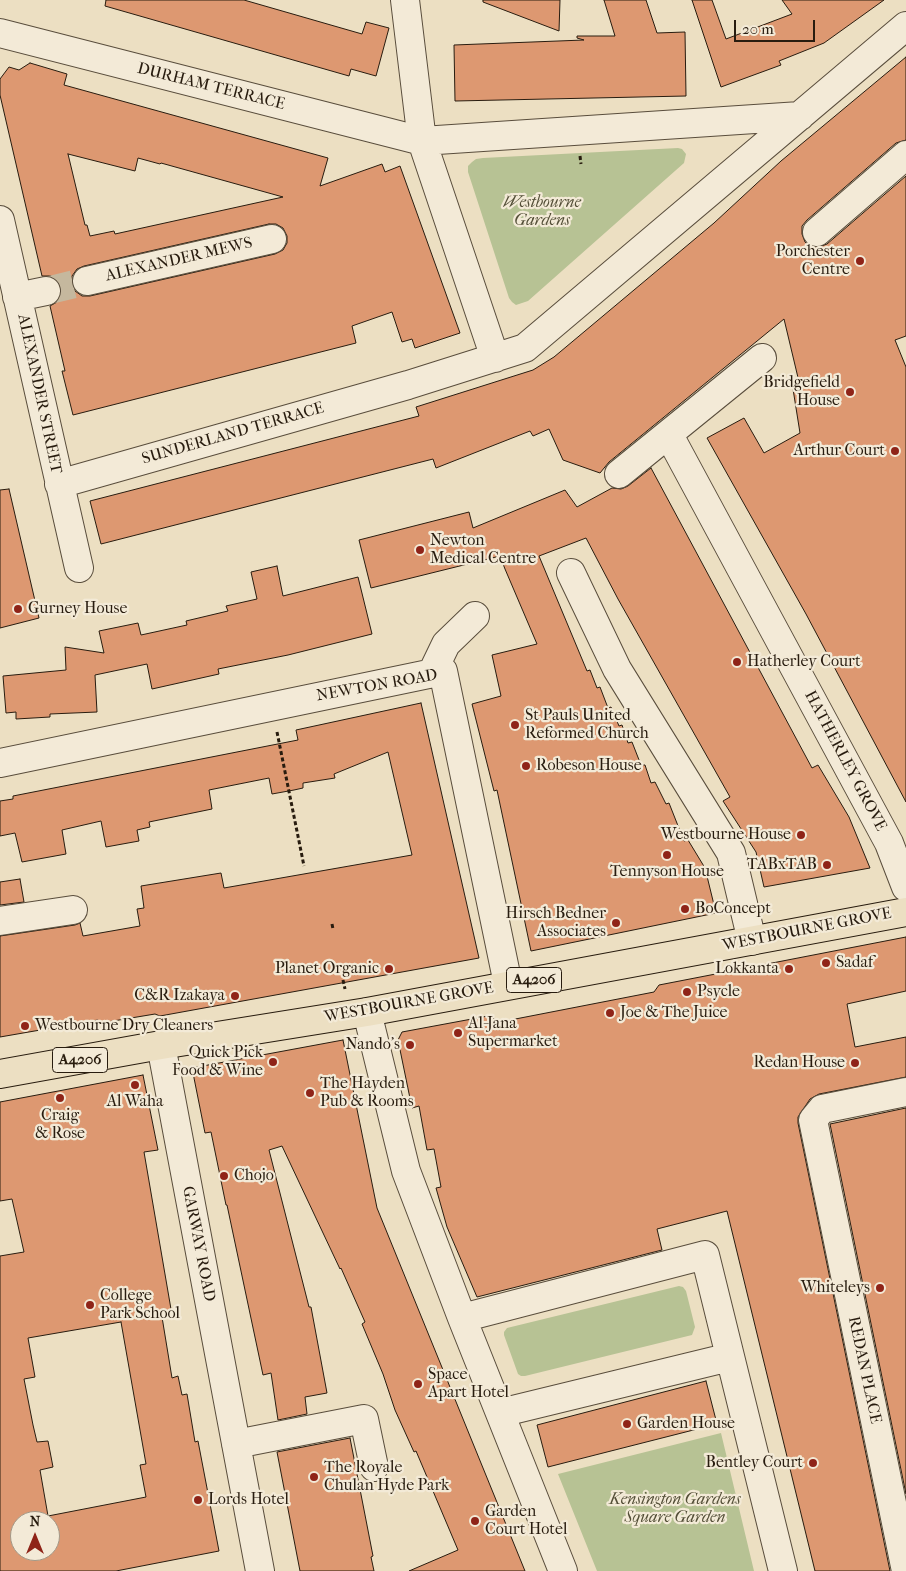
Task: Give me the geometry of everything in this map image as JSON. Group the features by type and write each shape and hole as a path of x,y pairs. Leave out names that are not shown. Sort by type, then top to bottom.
{"main road":[{"name":"WESTBOURNE GROVE","path":"0,1074 161,1045 367,1012 508,984 906,912"}],"street":[{"path":"405,0 422,141 494,358 525,348 906,26"},
{"name":"DURHAM TERRACE","path":"0,33 422,141"},
{"path":"422,141 800,116"},
{"path":"817,232 906,155"},
{"name":"ALEXANDER STREET","path":"0,220 79,568"},
{"name":"ALEXANDER MEWS","path":"87,281 272,239"},
{"path":"17,297 46,291"},
{"name":"SUNDERLAND TERRACE","path":"59,484 408,385 494,358"},
{"path":"619,474 674,444 762,358"},
{"name":"HATHERLEY GROVE","path":"674,444 890,843 906,887"},
{"path":"571,573 617,669 731,853 752,941"},
{"path":"432,674 446,644 475,616"},
{"name":"NEWTON ROAD","path":"0,763 443,671 508,984"},
{"path":"0,921 73,910"},
{"path":"367,1012 406,1171 462,1318 563,1571"},
{"name":"GARWAY ROAD","path":"161,1045 260,1571"},
{"name":"REDAN PLACE","path":"906,1092 822,1109 813,1120 906,1571"},
{"path":"462,1318 705,1255 783,1571"},
{"path":"500,1413 730,1357"},
{"path":"236,1444 364,1419 374,1467"}],"path":[{"path":"272,707 304,866"},
{"path":"332,924 332,929"}],"green space":[{"name":"Westbourne Gardens","path":"682,149 686,154 684,163 528,301 516,305 512,302 509,298 468,172 468,166 472,162 483,158"},
{"path":"679,1286 683,1287 686,1291 695,1327 692,1335 525,1376 518,1374 504,1335 507,1328"},
{"name":"Kensington Gardens Square Garden","path":"721,1433 754,1571 597,1571 558,1474"}],"building":[{"path":"106,0 244,0 362,34 366,22 389,28 376,76 351,69 349,76 105,6"},
{"path":"483,0 560,0 559,31 483,2"},
{"path":"604,0 646,0 657,33 685,32 686,96 455,101 454,45 584,40 577,38 577,36 615,36"},
{"path":"692,0 712,0 726,39 792,14 782,0 884,0 824,43 779,61 781,65 721,87"},
{"path":"906,57 906,140 896,143 807,220 802,226 802,234 805,242 811,247 827,244 906,176 906,336 895,340 906,367 906,802 806,614 707,438 744,418 764,453 800,433 793,389 800,386 784,319 609,462 600,473 563,460 549,429 533,436 530,431 436,468 433,459 101,544 90,501 419,416 416,407 533,370 554,357 714,223 781,161"},
{"path":"30,63 67,74 64,85 328,158 320,186 382,164 385,172 400,166 460,333 415,348 412,339 402,342 392,312 352,326 356,343 73,415 62,371 65,371 50,306 57,302 61,296 61,287 57,280 51,276 42,276 0,95 0,79 9,67 19,70","holes":["68,154 135,171 138,158 283,197 115,234 114,231 90,236 87,225 85,225","276,224 283,228 287,236 287,243 283,250 275,254 90,296 82,296 75,291 72,285 72,276 77,269 84,266"]},
{"path":"651,468 812,768 818,765 849,817 870,868 764,887 756,852 723,801 730,797 618,599 586,538 539,556 587,671 590,670 597,688 600,687 608,708 611,707 619,726 622,725 628,743 632,742 641,765 645,765 651,783 655,782 666,804 669,803 684,841 688,840 705,868 716,913 531,951 497,790 494,791 472,704 501,696 492,655 537,644 500,556 371,588 359,540 469,512 473,528 565,490 577,507 612,488 621,489 628,486"},
{"path":"9,489 39,618 0,628 0,490"},
{"path":"277,566 283,596 358,577 372,634 288,655 218,669 219,674 152,689 147,664 95,675 97,712 50,714 50,717 16,719 16,712 6,713 3,676 66,670 65,647 104,653 99,631 138,623 141,635 187,625 186,621 228,611 226,606 257,599 251,572"},
{"path":"421,703 479,958 160,1016 155,1014 101,1023 98,1020 0,1037 0,936 80,923 83,936 140,926 137,909 144,908 141,886 221,873 224,888 412,855 388,752 334,774 335,778 303,783 303,788 294,790 272,794 269,778 209,790 212,809 149,822 150,827 137,830 139,841 106,847 101,821 62,830 66,854 22,862 15,833 0,836 0,801 13,799 13,796 298,740 296,730"},
{"path":"20,879 24,902 0,905 0,882"},
{"path":"906,937 906,991 847,1004 855,1047 906,1037 906,1077 819,1094 810,1099 798,1117 890,1571 815,1571 727,1211 657,1229 662,1250 477,1297 447,1227 436,1188 441,1187 434,1149 427,1150 419,1106 412,1108 398,1040 402,1032 488,1016 500,1022 654,992 659,985"},
{"path":"343,1040 377,1208 525,1571 409,1571 458,1550 416,1451 414,1452 395,1410 383,1374 362,1324 365,1322 282,1146 269,1150 309,1307 311,1307 327,1393 305,1397 307,1414 278,1420 271,1373 263,1375 211,1132 205,1133 192,1068"},
{"path":"143,1075 158,1150 144,1152 172,1315 162,1317 172,1378 178,1376 182,1395 187,1394 195,1442 198,1441 219,1551 116,1571 0,1571 0,1256 24,1252 12,1199 0,1201 0,1102","holes":["121,1322 146,1464 140,1465 146,1497 60,1514 60,1561 10,1561 10,1511 47,1511 40,1470 53,1467 48,1441 37,1442 24,1379 35,1377 28,1338"]},
{"name":"Whiteleys","path":"906,1108 906,1494 830,1124"},
{"name":"Garden House","path":"706,1381 717,1424 548,1467 537,1425"},
{"path":"350,1438 373,1556 371,1557 374,1571 300,1571 277,1452"}],"tunnel":[{"path":"46,291 87,281"}],"place":[{"name":"Porchester Centre","path":"860,261"},
{"name":"Bridgefield House","path":"850,392"},
{"name":"Arthur Court","path":"895,451"},
{"name":"Newton Medical Centre","path":"420,550"},
{"name":"Gurney House","path":"18,609"},
{"name":"Hatherley Court","path":"737,662"},
{"name":"St Pauls United Reformed Church","path":"515,725"},
{"name":"Robeson House","path":"526,766"},
{"name":"Westbourne House","path":"801,835"},
{"name":"Tennyson House","path":"667,855"},
{"name":"TABxTAB","path":"827,865"},
{"name":"BoConcept","path":"685,909"},
{"name":"Hirsch Bedner Associates","path":"616,923"},
{"name":"Sadaf","path":"826,963"},
{"name":"Planet Organic","path":"389,969"},
{"name":"Lokkanta","path":"789,969"},
{"name":"Psycle","path":"687,992"},
{"name":"C&R Izakaya","path":"235,996"},
{"name":"Joe & The Juice","path":"610,1013"},
{"name":"Westbourne Dry Cleaners","path":"25,1026"},
{"name":"Al-Jana Supermarket","path":"458,1033"},
{"name":"Nando's","path":"410,1045"},
{"name":"Quick Pick Food & Wine","path":"273,1062"},
{"name":"Redan House","path":"855,1063"},
{"name":"Al Waha","path":"135,1085"},
{"name":"The Hayden Pub & Rooms","path":"310,1093"},
{"name":"Craig & Rose","path":"60,1098"},
{"name":"Chojo","path":"224,1176"},
{"name":"Whiteleys","path":"880,1288"},
{"name":"College Park School","path":"90,1305"},
{"name":"Space Apart Hotel","path":"418,1384"},
{"name":"Garden House","path":"627,1424"},
{"name":"Bentley Court","path":"813,1463"},
{"name":"The Royale Chulan Hyde Park","path":"314,1477"},
{"name":"Lords Hotel","path":"198,1500"},
{"name":"Garden Court Hotel","path":"475,1521"}]}
